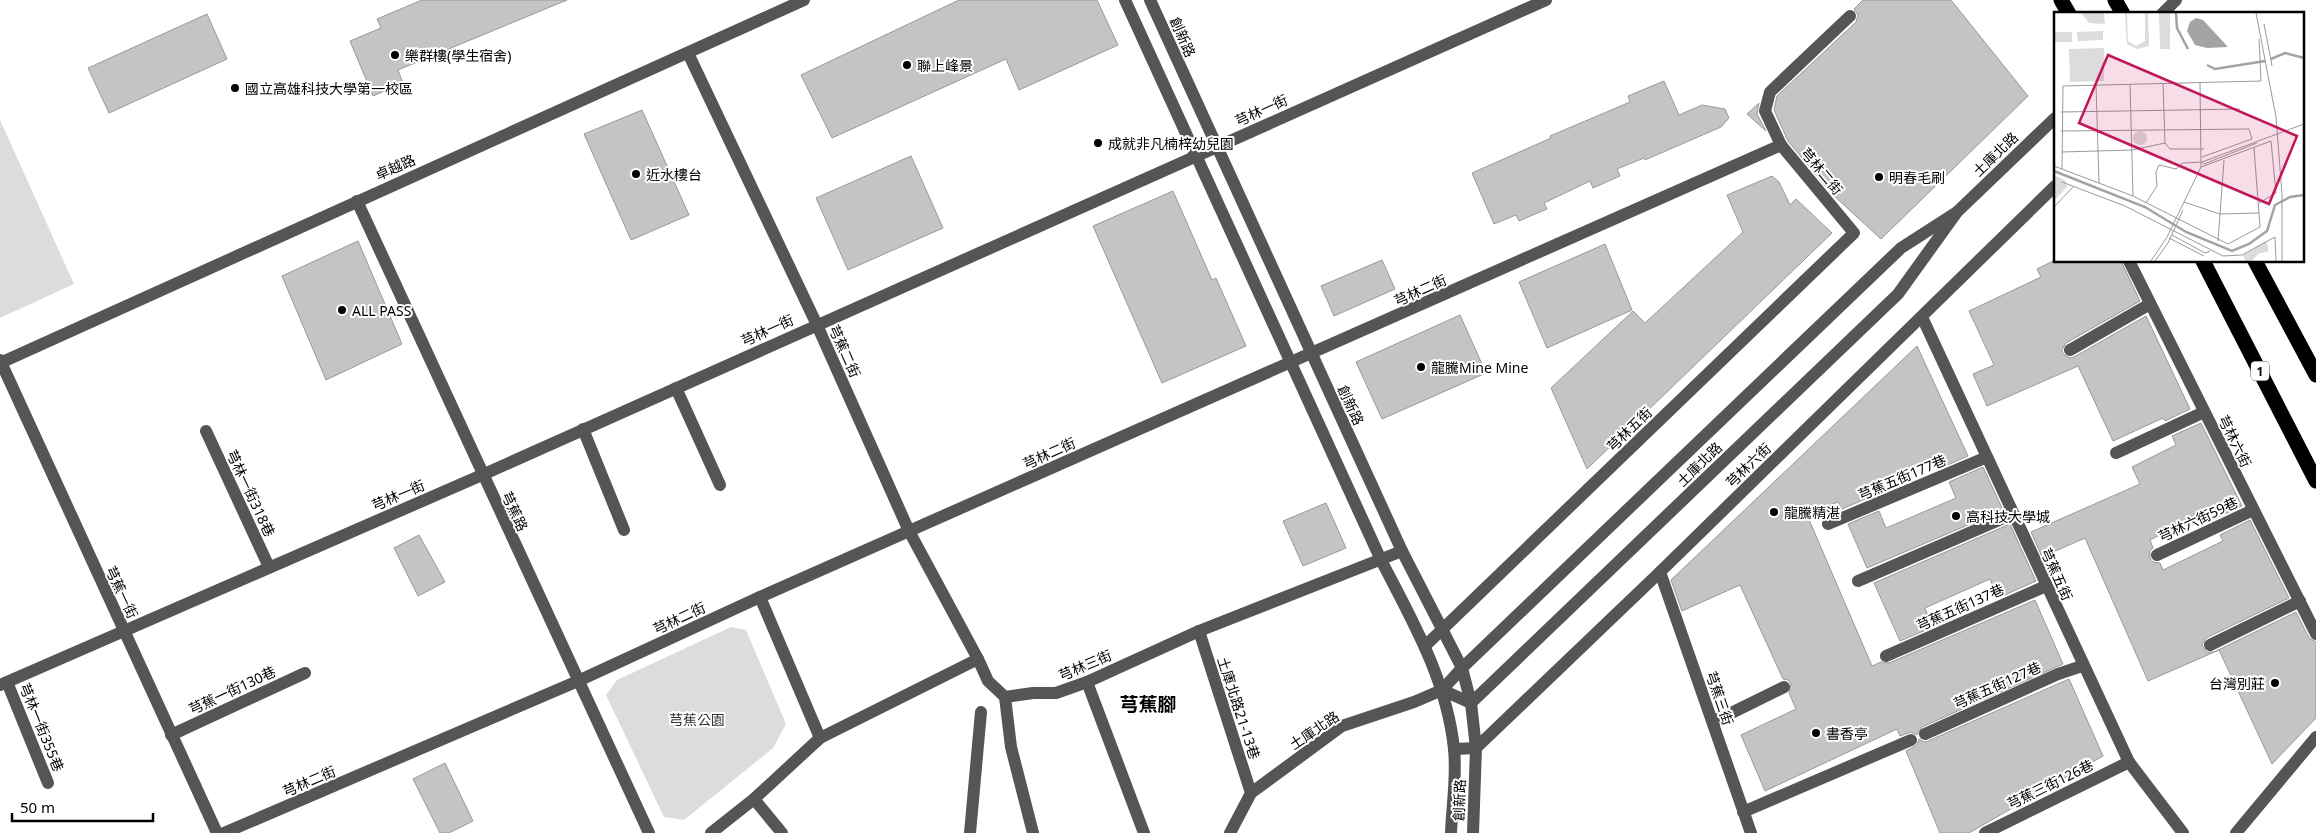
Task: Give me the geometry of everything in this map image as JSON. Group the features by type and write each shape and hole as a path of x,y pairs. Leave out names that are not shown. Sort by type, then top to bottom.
{"highway":[{"path":"2061,0 2068,12"},
{"path":"2115,0 2122,12"},
{"name":"1","path":"2204,262 2316,481"},
{"path":"2256,262 2316,375"}],"street":[{"name":"卓越路","path":"0,362 804,0"},
{"name":"創新路","path":"1125,0 1381,560 1425,646 1442,690 1454,749 1451,833"},
{"name":"創新路","path":"1150,0 1402,551 1462,668 1471,703 1476,748 1473,833"},
{"name":"芎林一街","path":"4,683 482,475 1546,0"},
{"path":"2164,12 2176,0"},
{"path":"1781,145 1766,111 1770,92 1850,16"},
{"name":"芎蕉二街","path":"688,53 817,325 909,531 978,659"},
{"name":"土庫北路","path":"1471,703 1898,294 1957,212 2054,119"},
{"name":"芎林二街","path":"224,833 578,681 760,597 1781,145 1854,233"},
{"name":"芎林六街","path":"1476,748 1660,572 2054,187"},
{"name":"芎蕉路","path":"357,201 649,833"},
{"name":"土庫北路","path":"1230,833 1251,794 1342,726 1414,702 1442,690 1462,668 1901,248 1957,212"},
{"name":"芎林五街","path":"1425,646 1854,233"},
{"name":"芎林六街","path":"2129,262 2316,634"},
{"path":"2070,350 2150,304"},
{"name":"芎蕉五街","path":"1922,317 2082,666 2129,762 2183,833"},
{"name":"芎蕉一街","path":"0,362 216,833"},
{"path":"676,388 720,485"},
{"path":"2116,453 2204,412"},
{"path":"584,429 624,530"},
{"name":"芎林一街318巷","path":"206,431 269,567"},
{"name":"芎蕉五街177巷","path":"1828,524 1987,457"},
{"name":"芎林六街59巷","path":"2157,555 2253,510"},
{"path":"1858,581 2013,514"},
{"name":"芎林三街","path":"1005,697 1033,693 1056,693 1087,682 1199,631 1402,551"},
{"name":"芎蕉三街","path":"1660,572 1751,833"},
{"name":"芎蕉五街137巷","path":"1886,656 2046,586"},
{"path":"760,597 820,738"},
{"path":"2210,645 2300,601"},
{"name":"土庫北路21-13巷","path":"1199,631 1251,794"},
{"path":"711,833 754,798 820,738 978,659 988,681 1005,697 1011,747 1033,833"},
{"name":"芎蕉五街127巷","path":"1925,734 2058,674 2082,666"},
{"name":"芎蕉一街130巷","path":"171,735 305,672"},
{"path":"1087,682 1144,833"},
{"name":"芎林一街355巷","path":"4,683 48,783"},
{"path":"1713,722 1784,688"},
{"path":"1442,690 1471,703"},
{"path":"970,833 981,712"},
{"path":"2236,833 2316,737"},
{"path":"1743,812 1911,740"},
{"path":"1454,749 1476,748"},
{"name":"芎蕉三街126巷","path":"1985,833 2129,762"},
{"path":"754,798 782,833"}],"green space":[{"path":"0,120 74,284 0,318"},
{"name":"芎蕉公園","path":"731,627 746,630 786,724 773,748 684,820 664,817 606,695 617,680"}],"building":[{"name":"樂群樓(學生宿舍)","path":"422,0 567,0 398,70 403,83 373,96 350,41 381,28 377,19"},
{"name":"聯上峰景","path":"959,0 1097,0 1118,45 1019,90 1006,59 832,138 801,75"},
{"name":"明春毛刷","path":"1863,0 1951,0 2028,96 1881,239 1832,194 1788,141 1774,110 1777,96 1856,22 1858,15 1854,9"},
{"path":"207,14 227,59 109,113 88,68"},
{"path":"1664,81 1679,115 1702,105 1725,109 1729,118 1721,127 1645,160 1644,158 1617,169 1620,176 1593,188 1590,181 1544,203 1547,209 1519,221 1516,215 1494,224 1472,173 1551,138 1550,136 1630,102 1628,96"},
{"path":"1759,103 1757,114 1766,131 1747,114"},
{"name":"近水樓台","path":"642,110 689,215 631,240 584,134"},
{"path":"911,156 943,228 848,270 816,198"},
{"path":"1772,176 1779,182 1790,205 1796,199 1832,233 1587,469 1551,388 1633,311 1645,323 1743,232 1727,195"},
{"path":"1173,191 1212,280 1216,278 1246,346 1162,383 1093,226"},
{"name":"ALL PASS","path":"358,241 402,344 326,380 282,276"},
{"path":"1605,244 1632,310 1547,348 1519,282"},
{"path":"1382,260 1395,289 1334,316 1321,286"},
{"path":"2053,261 2121,262 2140,301 2066,343 2062,350 2063,354 2070,358 2074,357 2146,316 2190,409 2165,421 2163,418 2113,441 2078,366 1987,406 1973,374 1994,365 1969,311 2041,277 2037,269"},
{"name":"龍騰Mine Mine","path":"1460,315 1486,373 1382,419 1356,362"},
{"path":"1917,346 1968,456 1943,467 1939,458 1869,488 1872,496 1842,509 1838,502 1807,515 1872,666 1881,662 1889,663 2035,600 2063,664 1922,727 1917,735 1911,732 1900,736 1897,729 1765,791 1741,735 1796,709 1789,693 1791,684 1788,680 1783,679 1740,585 1682,611 1671,580"},
{"path":"2201,423 2242,506 2212,520 2208,511 2150,540 2153,548 2150,551 2150,558 2153,562 2160,563 2163,570 2223,541 2220,535 2250,520 2289,598 2206,638 2202,645 2206,652 2214,652 2296,612 2309,638 2316,642 2316,718 2272,764 2219,650 2148,681 2085,538 2042,557 2031,532 2140,484 2132,467 2176,445 2172,436"},
{"name":"高科技大學城","path":"1983,467 2003,510 1867,568 1848,524 1879,511 1886,528 1956,498 1949,482"},
{"path":"1326,503 1346,548 1303,566 1283,521"},
{"name":"高科技大學城","path":"2010,524 2036,581 1998,598 1990,579 1925,608 1933,627 1900,641 1874,583"},
{"path":"419,535 445,582 418,596 394,548"},
{"path":"2069,679 2103,756 1969,833 1940,833 1906,751 1917,745 1919,739 1924,742 1928,741"},
{"path":"445,763 473,821 449,833 440,833 413,779"}],"place":[{"name":"樂群樓(學生宿舍)","path":"395,55"},
{"name":"聯上峰景","path":"907,65"},
{"name":"國立高雄科技大學第一校區","path":"235,88"},
{"name":"成就非凡楠梓幼兒園","path":"1098,143"},
{"name":"近水樓台","path":"636,174"},
{"name":"明春毛刷","path":"1879,177"},
{"name":"ALL PASS","path":"342,310"},
{"name":"龍騰Mine Mine","path":"1421,367"},
{"name":"龍騰精湛","path":"1774,512"},
{"name":"高科技大學城","path":"1956,516"},
{"name":"台灣別莊","path":"2275,683"},
{"name":"書香亭","path":"1816,733"}],"district":[{"name":"芎蕉腳","path":"1148,704"}]}
